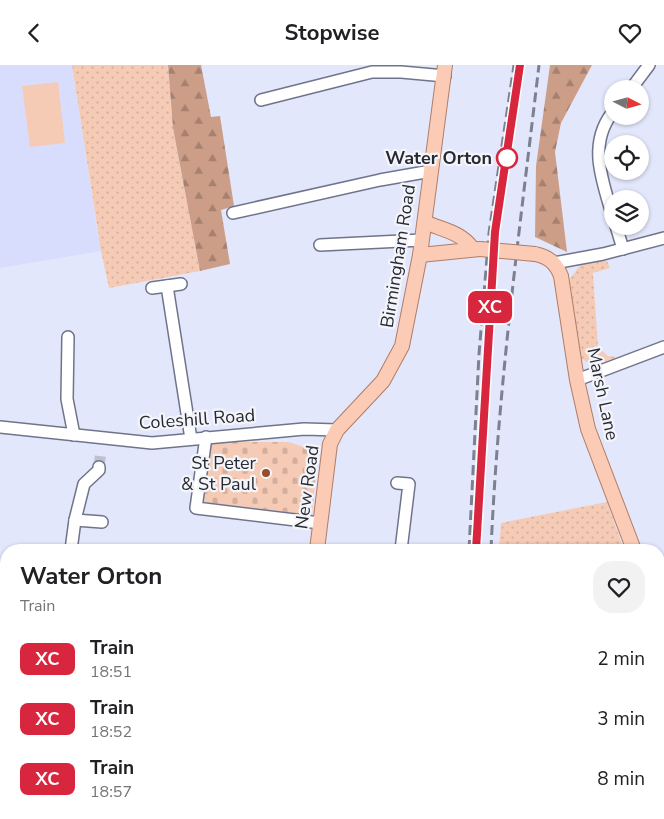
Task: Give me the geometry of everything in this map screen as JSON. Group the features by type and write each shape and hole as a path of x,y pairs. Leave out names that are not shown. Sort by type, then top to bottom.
{"main road":[{"name":"Birmingham Road","path":"337,430 374,392 396,360 406,332 425,222 445,71"},
{"path":"425,222 453,232 476,249"},
{"path":"420,255 476,249 535,254 546,257 554,263"},
{"name":"Marsh Lane","path":"554,263 564,285 577,380 595,449 632,544"},
{"name":"New Road","path":"318,544 328,454 337,430"}],"street":[{"path":"638,80 649,65"},
{"path":"261,100 372,72 445,71"},
{"path":"606,125 600,137 598,161 606,190"},
{"path":"233,213 431,171"},
{"path":"619,235 624,249"},
{"path":"554,263 624,249 664,238"},
{"path":"320,245 422,240"},
{"path":"152,288 181,285"},
{"path":"167,286 190,439"},
{"path":"68,337 67,399 74,435"},
{"path":"577,380 664,347"},
{"name":"Coleshill Road","path":"0,427 152,443 304,429 337,430"},
{"path":"206,437 196,507 320,523"},
{"path":"100,451 102,439"},
{"path":"73,544 75,520 84,485 98,471 99,467"},
{"path":"397,483 409,484 402,544"},
{"path":"75,520 102,522"}],"shaded area":[{"path":"0,65 72,65 98,236 158,250 101,251 0,268"}],"green space":[{"path":"72,65 168,65 173,128 200,271 109,288 101,251"},
{"path":"168,65 201,65 211,117 220,116 234,206 221,210 230,264 200,271 173,128"},
{"path":"550,65 592,65 561,123 555,152 567,252 535,237 536,166"},
{"path":"58,82 65,143 30,147 22,86"},
{"path":"607,261 610,268 593,273 598,347 608,356 617,357 599,364 590,363 581,358 569,280 581,264"},
{"path":"288,442 304,447 317,462 312,515 204,502 211,443"},
{"path":"607,502 622,544 499,544 501,523"}],"tunnel":[{"path":"99,467 101,451"}],"railway":[{"path":"469,544 479,354 489,233 514,65"},
{"path":"491,544 504,368 539,65"},
{"path":"476,544 488,335"}],"train":[{"name":"XC","path":"476,544 495,232 520,65"}],"place":[{"name":"Water Orton","path":"507,158"},
{"name":"St Peter & St Paul","path":"266,473"}]}
